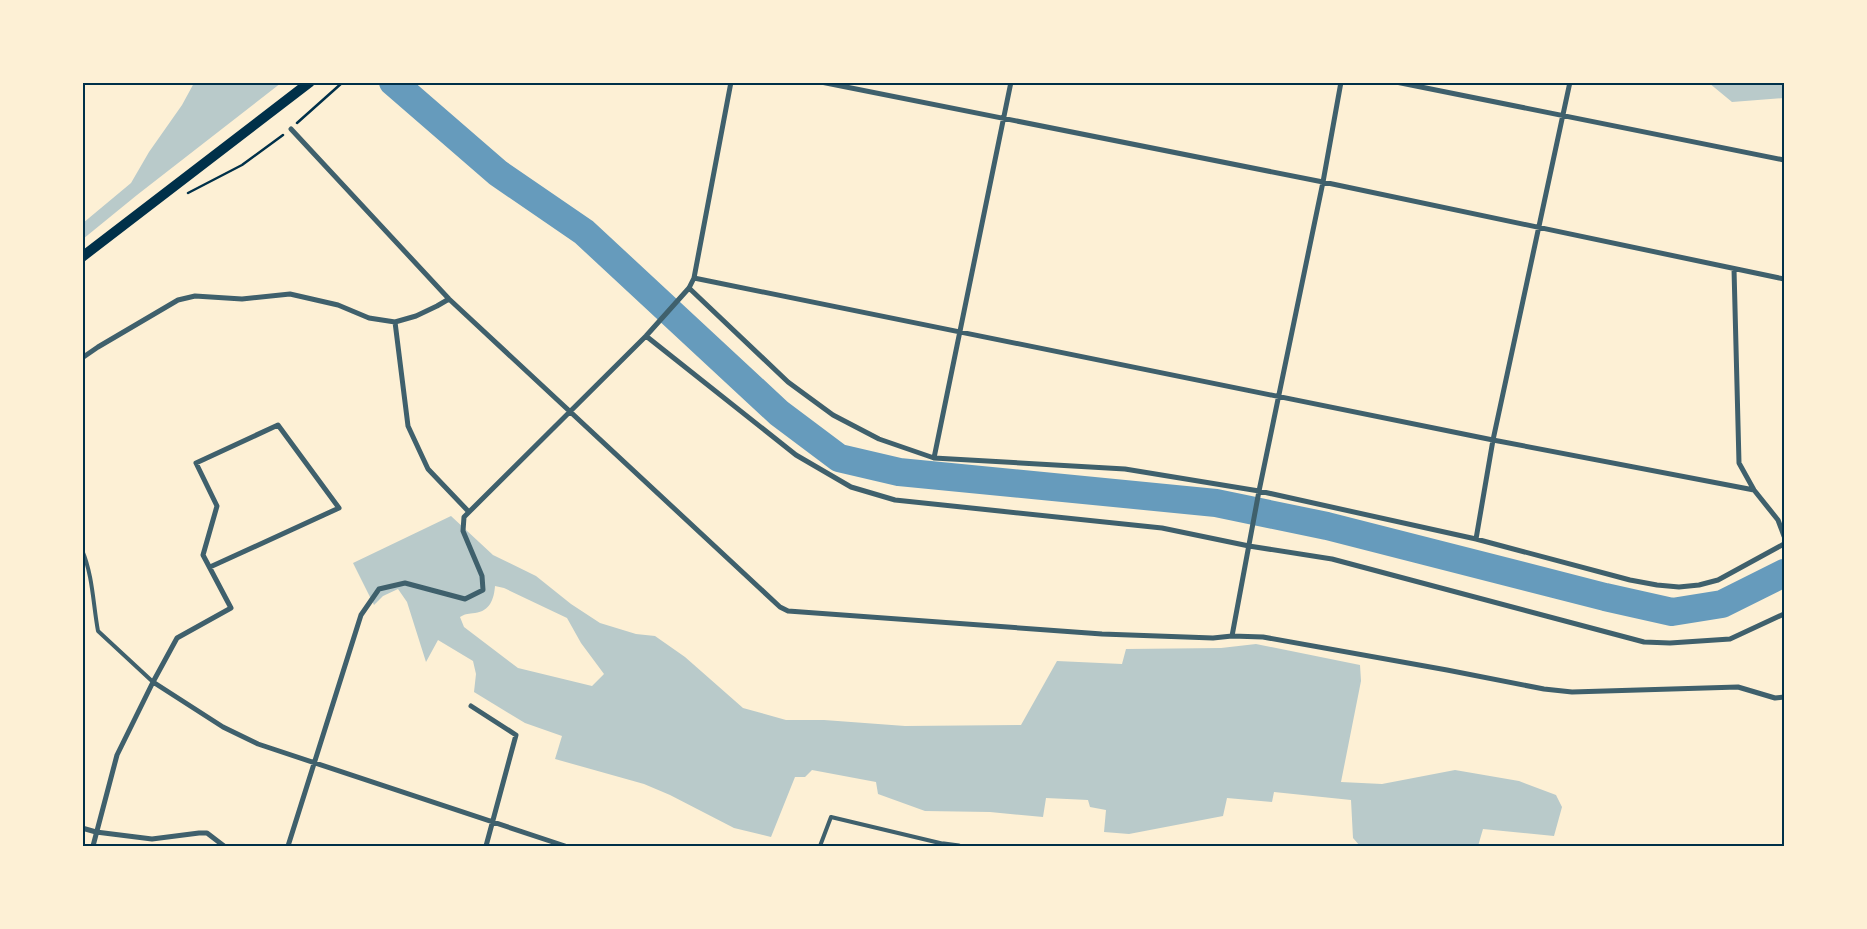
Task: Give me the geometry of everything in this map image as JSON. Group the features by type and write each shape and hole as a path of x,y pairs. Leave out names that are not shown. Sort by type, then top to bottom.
{"main road":[{"path":"82,257 309,83"}],"street":[{"path":"288,846 361,615 379,589 405,583 465,599 483,590 482,576 463,531 464,517 646,336 689,288 694,278 732,82"},
{"path":"821,82 1323,182 1784,279"},
{"path":"934,458 962,331 1011,82"},
{"path":"1232,636 1259,491 1323,182 1341,82"},
{"path":"1396,82 1784,160"},
{"path":"1476,539 1494,440 1570,82"},
{"path":"291,129 449,299 780,607 788,611 1102,634 1213,638 1232,636 1264,637 1544,689 1572,692 1738,687 1774,698 1784,697"},
{"path":"1734,269 1739,463 1754,490 1778,520 1784,536"},
{"path":"694,278 1494,440 1754,490"},
{"path":"689,288 788,382 833,416 879,439 934,458 1125,469 1259,491 1476,539 1630,580 1679,587 1699,585 1718,580 1784,544"},
{"path":"82,358 98,346 178,300 195,296 242,300 290,294 338,305 369,318 395,322 416,316 449,299"},
{"path":"395,322 408,426 428,469 469,512"},
{"path":"646,336 796,455 851,487 895,500 1162,528 1249,546 1332,559 1644,642 1670,643 1730,639 1784,614"},
{"path":"93,846 117,755 153,682 178,638 231,608 203,555 217,506 196,463 278,425 339,508 210,567"},
{"path":"153,682 223,727 258,744 565,846"},
{"path":"471,706 516,735 486,846"},
{"path":"82,828 96,832 152,839 199,832 207,833 224,846"},
{"path":"944,845 959,846"}],"lane":[{"path":"82,550 86,559 93,594 98,631 153,682"},
{"path":"820,846 831,817 944,845"}],"path":[{"path":"184,194 242,165 291,129 343,82"}],"shaded area":[{"path":"194,83 281,83 83,239 83,223 131,183 149,152 182,105"},
{"path":"1709,83 1784,83 1784,98 1732,102"},
{"path":"451,516 493,555 536,576 571,604 600,623 636,634 655,636 685,657 743,708 786,720 824,720 905,726 1021,725 1057,661 1122,664 1126,649 1221,648 1256,644 1360,665 1361,681 1341,782 1382,784 1455,770 1519,781 1556,795 1562,807 1554,836 1483,829 1478,846 1360,846 1353,838 1351,800 1274,792 1272,802 1227,798 1223,816 1129,834 1104,832 1106,810 1090,807 1088,800 1046,798 1043,817 990,812 925,811 878,794 876,782 812,770 805,777 795,777 771,837 734,828 670,795 644,784 555,759 562,736 525,723 474,692 476,674 473,661 438,640 426,662 407,602 398,589 383,596 374,605 353,563","holes":["495,586 504,588 567,618 581,643 604,674 592,686 518,668 464,627 460,617 484,610 492,600"]}],"waterway":[{"path":"393,82 498,173 584,232 779,413 839,458 899,472 1216,503 1327,526 1605,597 1672,612 1722,604 1784,573"}]}
